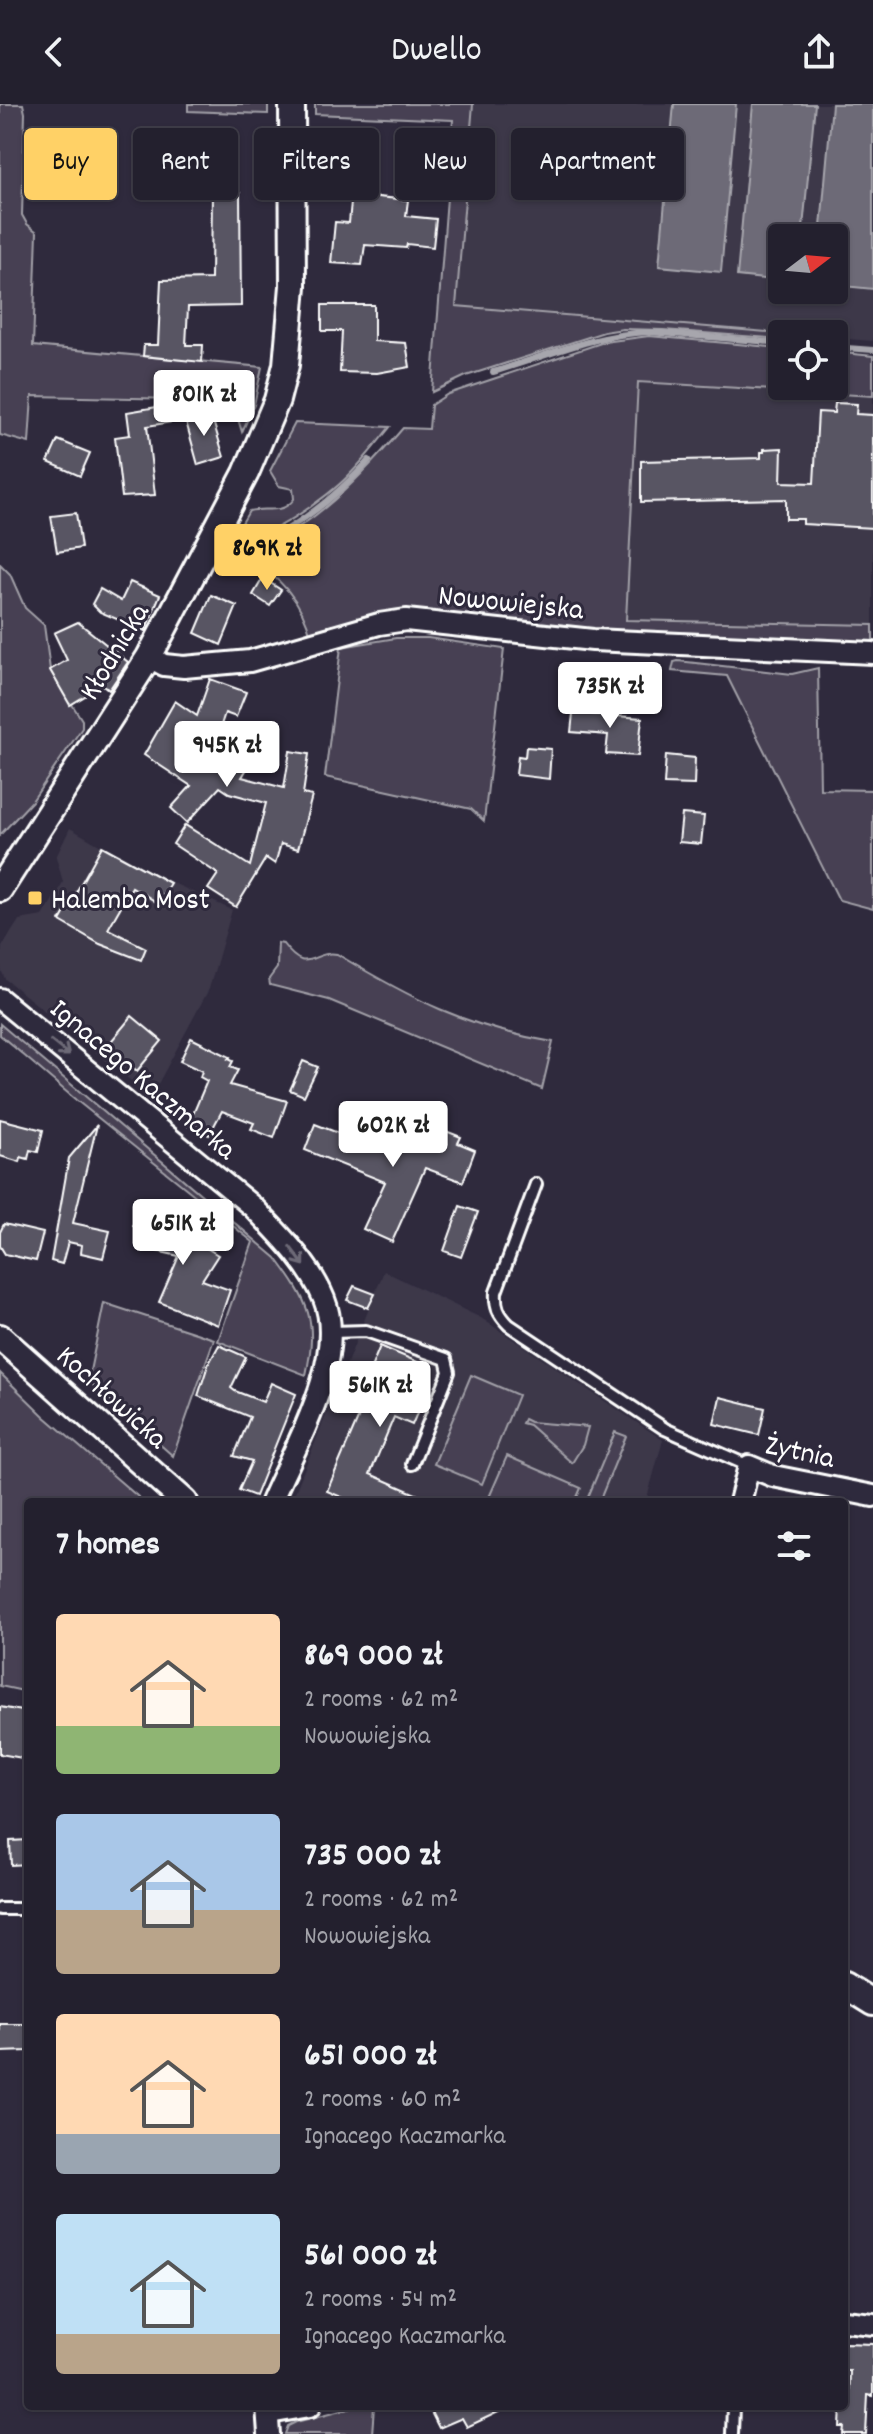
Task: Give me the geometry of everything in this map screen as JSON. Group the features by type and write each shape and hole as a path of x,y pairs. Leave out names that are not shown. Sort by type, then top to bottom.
{"street":[{"name":"Kłodnicka","path":"0,889 149,657 246,473 277,400 286,365 293,286 292,104"},
{"name":"Nowowiejska","path":"149,657 164,665 184,667 250,661 379,624 406,620 593,640 873,653"},
{"name":"Ignacego Kaczmarka","path":"0,999 253,1207 281,1235 316,1282 326,1302 332,1332 329,1360 315,1401 273,1498"},
{"name":"Kochłowicka","path":"0,1337 181,1498"},
{"name":"Żytnia","path":"741,1498 749,1466 773,1476 873,1496"},
{"path":"848,1987 873,2003"},
{"path":"848,2321 873,2324"},
{"path":"268,2418 296,2410"}],"lane":[{"path":"536,1184 496,1292 495,1303 500,1316 665,1429 749,1466"},
{"path":"332,1332 366,1331 446,1359 449,1372 412,1464"},
{"path":"0,1909 24,1909"},
{"path":"732,2434 733,2410"}],"shaded area":[{"path":"0,104 23,104 22,215 37,232 33,346 262,367 254,405 242,432 232,400 32,396 29,443 0,435"},
{"path":"188,104 268,104 268,114 188,111"},
{"path":"315,104 473,104 471,128 452,128 453,120 315,114"},
{"path":"473,104 873,104 873,341 848,339 848,320 768,320 768,332 456,306 465,200 495,200 495,128 471,128"},
{"path":"674,104 736,104 721,272 659,266 665,200 684,200 684,128 672,128"},
{"path":"753,104 815,104 803,224 768,224 768,279 737,276"},
{"path":"832,104 873,104 873,289 848,286 848,224 821,224"},
{"path":"447,200 465,200 456,306 768,332 768,338 663,330 604,332 466,376 432,392"},
{"path":"649,336 768,347 768,390 638,382 626,620 873,625 873,642 664,636 429,617 311,637 299,608 281,583 257,564 229,549 253,548 301,525 348,487 403,428 429,429 431,405 448,394 604,342"},
{"path":"848,353 873,356 873,396 848,395"},
{"path":"637,382 768,390 768,400 848,400 848,395 873,396 873,625 626,621"},
{"path":"295,423 390,427 349,475 311,507 260,535 232,540 249,511 279,509 294,499 293,489 279,486 270,471"},
{"path":"0,564 10,574 25,608 44,625 50,670 82,720 82,728 32,801 0,835"},
{"path":"396,638 428,638 504,649 484,821 471,809 325,777 341,647"},
{"path":"674,662 792,674 818,668 820,789 873,790 873,909 839,900 727,676 672,671"},
{"path":"70,828 134,865 232,910 209,989 151,1097 5,979 1,970 2,947 19,920 43,916 63,882 56,857"},
{"path":"278,943 304,961 337,954 389,984 466,1020 553,1042 542,1089 329,1000 270,985 269,979 277,968"},
{"path":"0,1024 276,1258 296,1287 308,1312 311,1340 306,1375 218,1341 253,1242 0,1035"},
{"path":"384,1271 481,1318 663,1440 647,1498 293,1498"},
{"path":"104,1303 214,1339 173,1456 88,1381"},
{"path":"0,1373 44,1416 139,1498 24,1498 24,1691 0,1686"},
{"path":"471,1375 518,1395 482,1484 434,1464"},
{"path":"524,1419 588,1427 583,1445 572,1463 529,1425 522,1423"},
{"path":"615,1432 626,1436 601,1498 588,1498"},
{"path":"507,1456 581,1488 577,1498 489,1498"},
{"path":"342,2410 374,2410 372,2434 285,2434 288,2426"}],"building":[{"path":"240,192 241,306 188,307 186,345 203,345 202,362 143,356 144,345 158,345 161,280 211,279 212,200 238,200"},
{"path":"379,197 408,200 406,216 436,219 433,247 365,245 362,265 331,263 335,222 349,223 351,200 379,200"},
{"path":"322,305 374,305 374,341 406,343 410,367 377,373 340,372 342,331 322,331"},
{"path":"835,403 857,404 856,414 873,415 873,528 803,524 803,519 786,519 786,499 641,502 641,461 761,458 764,449 782,448 781,482 814,483 818,412 834,413"},
{"path":"169,405 172,422 147,426 155,495 122,497 115,437 130,435 127,412"},
{"path":"210,411 224,457 198,465 185,418"},
{"path":"58,440 90,453 80,476 48,462"},
{"path":"76,513 81,548 57,552 51,516"},
{"path":"263,578 281,590 270,606 253,595"},
{"path":"130,582 160,595 145,631 100,612 92,604 100,589 121,601"},
{"path":"211,595 237,606 221,645 195,633"},
{"path":"78,622 128,662 109,690 103,685 70,705 50,670 67,660 54,633"},
{"path":"210,679 246,692 236,717 225,713 214,746 248,767 242,777 284,788 290,751 309,754 303,794 312,796 298,849 281,844 275,864 266,858 236,907 208,889 218,874 173,844 185,825 250,866 266,803 229,793 220,787 187,823 171,808 191,786 144,755 175,701 197,716"},
{"path":"574,704 592,706 591,714 642,718 638,756 606,754 608,735 571,732"},
{"path":"526,747 551,749 549,779 516,775 518,756 525,757"},
{"path":"666,755 695,758 694,785 664,784"},
{"path":"682,814 704,816 701,844 679,842"},
{"path":"102,846 170,883 158,903 132,887 108,929 146,948 141,960 100,944 60,921"},
{"path":"132,1016 162,1041 137,1071 107,1046"},
{"path":"191,1038 230,1057 228,1059 233,1061 230,1067 238,1070 230,1085 287,1101 274,1138 251,1129 254,1123 222,1111 209,1135 188,1126 207,1081 200,1077 202,1071 180,1061"},
{"path":"303,1061 318,1067 304,1096 290,1090"},
{"path":"0,1119 43,1130 38,1152 30,1150 28,1159 21,1157 20,1162 0,1156"},
{"path":"315,1124 371,1146 374,1137 397,1146 401,1135 434,1149 441,1129 461,1137 458,1143 475,1150 463,1182 425,1168 392,1242 363,1229 385,1182 305,1150"},
{"path":"97,1125 73,1223 110,1231 103,1258 81,1253 82,1245 68,1242 62,1264 51,1261 69,1158"},
{"path":"154,1204 173,1209 169,1225 218,1255 202,1280 230,1290 218,1325 159,1302 179,1256 138,1247 143,1228 133,1226 137,1211 152,1214"},
{"path":"460,1206 478,1212 461,1257 444,1251"},
{"path":"4,1224 43,1233 36,1261 5,1254 0,1246 0,1232"},
{"path":"354,1286 375,1294 368,1308 347,1300"},
{"path":"219,1345 246,1357 231,1388 235,1391 263,1402 271,1383 296,1394 255,1496 239,1490 252,1461 234,1456 250,1417 198,1396 208,1365"},
{"path":"380,1346 427,1366 420,1384 428,1387 412,1425 394,1417 370,1474 425,1498 344,1498 327,1491 371,1388 364,1385"},
{"path":"720,1397 765,1408 759,1435 714,1424"},
{"path":"0,1707 24,1711 24,1758 0,1754"},
{"path":"24,1840 24,1864 11,1865 10,1841"},
{"path":"0,2024 24,2024 24,2051 0,2052"},
{"path":"848,2343 873,2344 873,2396 868,2395 866,2434 843,2434 844,2427 840,2427 841,2410 848,2410 849,2406"},
{"path":"430,2410 503,2410 467,2427 462,2418 439,2428"}],"waterway":[{"path":"493,372 589,342 629,334 649,332 768,342"},
{"path":"848,348 873,350"},
{"path":"230,545 266,540 285,530 325,502 369,460"}],"place":[{"name":"Halemba Most","path":"35,898"}]}
